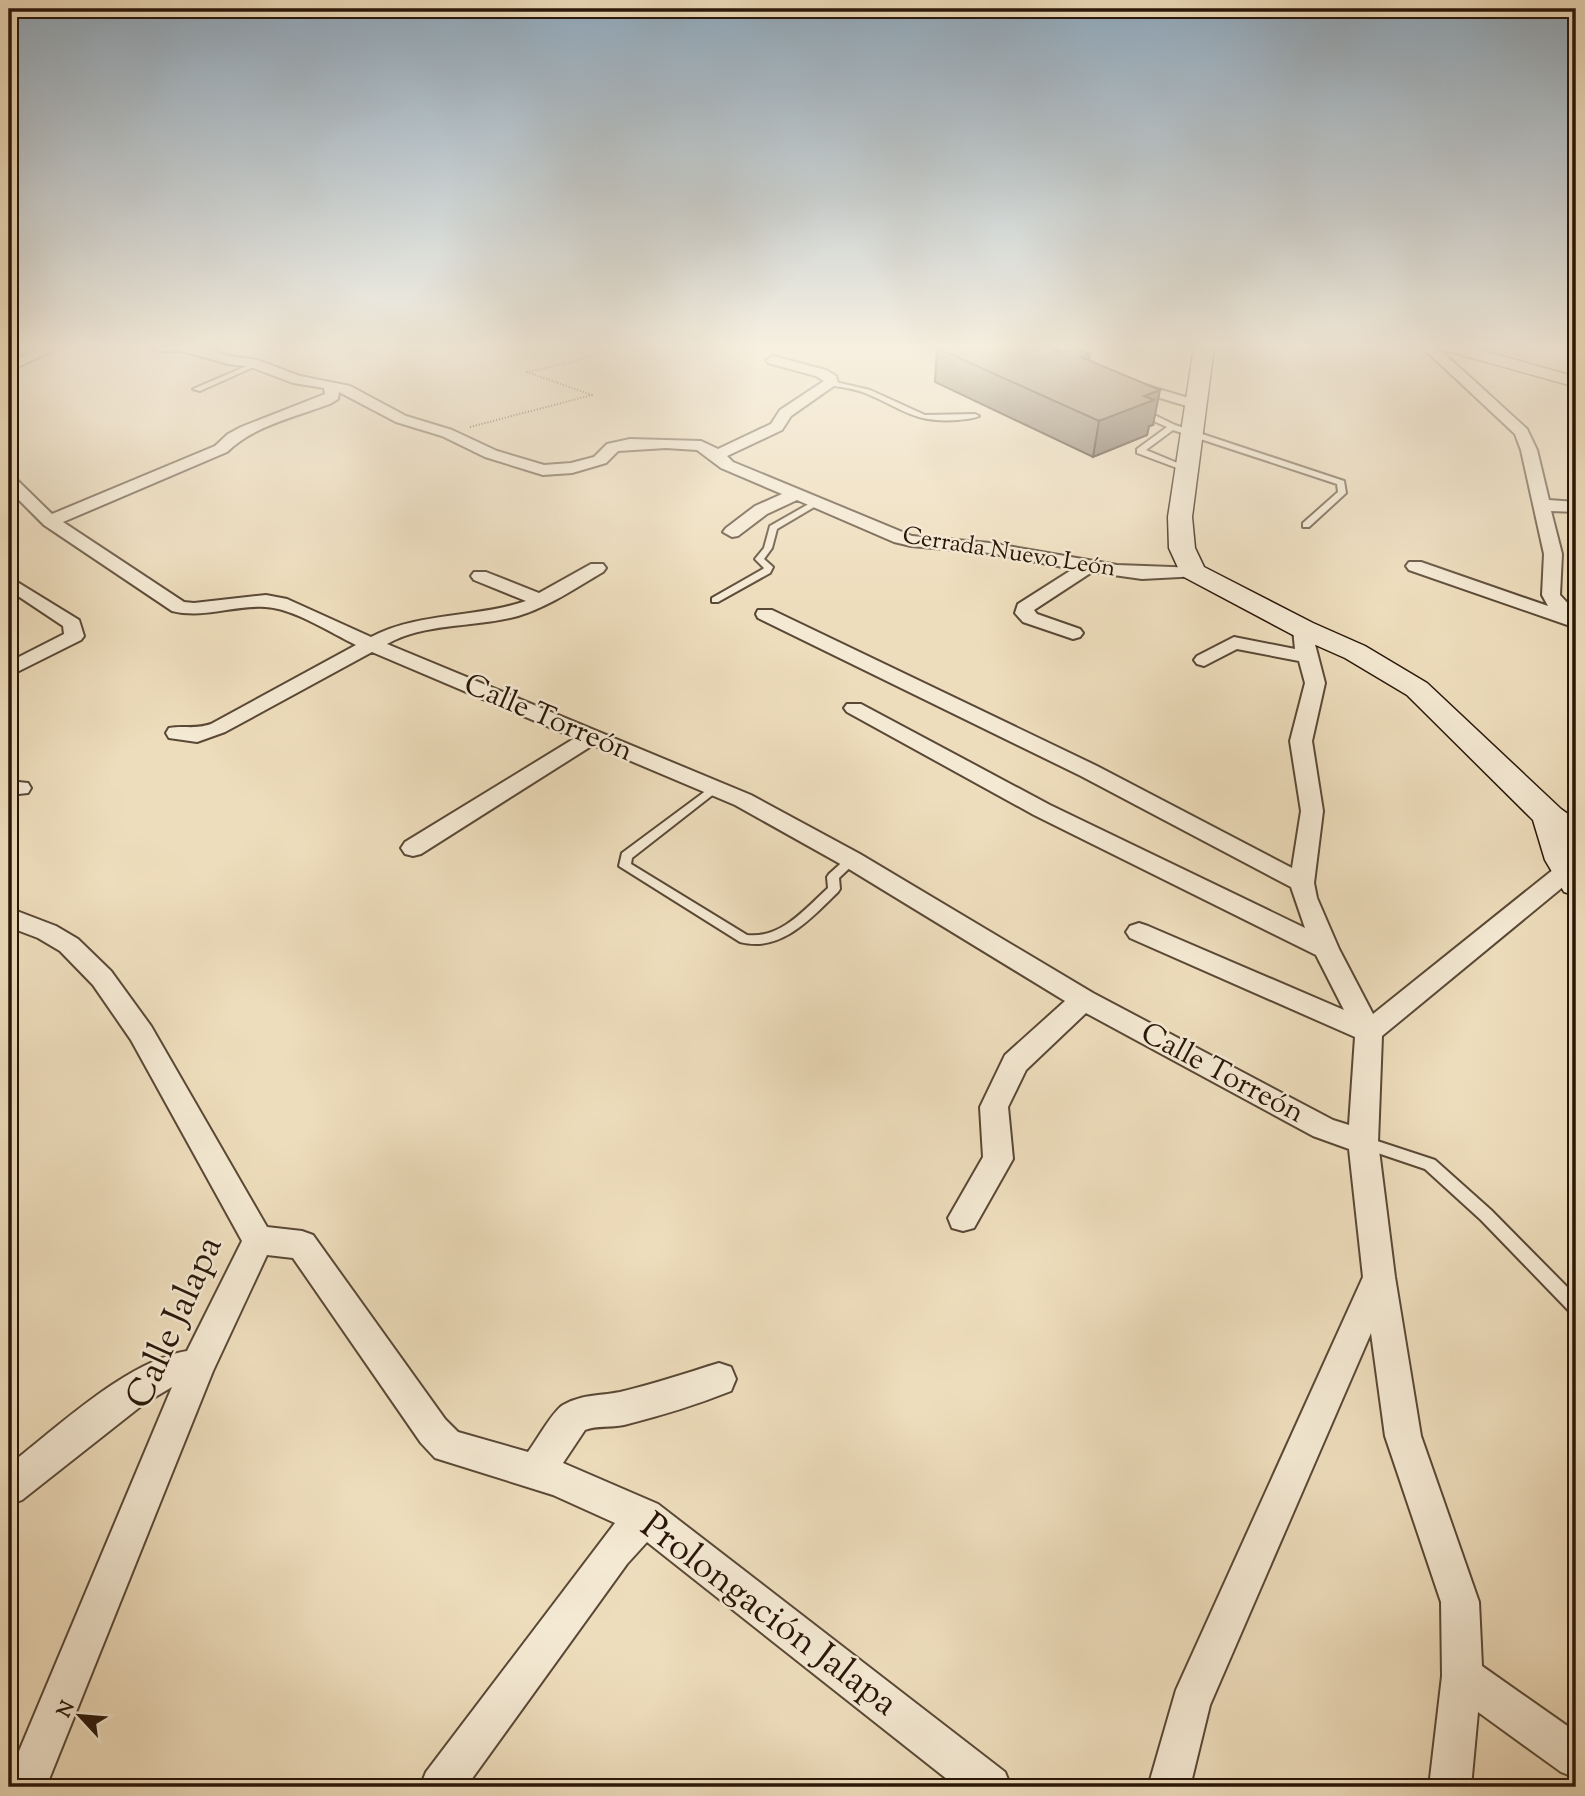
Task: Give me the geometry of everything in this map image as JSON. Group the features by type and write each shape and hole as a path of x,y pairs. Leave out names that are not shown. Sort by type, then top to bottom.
{"main road":[{"path":"1183,431 1188,469 1180,517 1182,548 1193,572 1305,643 1355,652 1417,689 1549,817 1576,835"},
{"path":"1549,817 1553,838 1573,874"}],"street":[{"path":"50,521 221,449 233,437 244,431"},
{"name":"Cerrada Nuevo León","path":"440,431 491,454 543,470 572,468 600,460 613,447 630,444 701,446 717,455 727,465 921,544 986,547 1090,565 1176,574 1193,572"},
{"path":"717,455 769,431"},
{"path":"1521,431 1553,554 1551,595 1573,620"},
{"name":"Calle Torreón","path":"9,481 50,521 179,607 210,608 266,601 287,605 372,645 743,800 852,860 1084,1000 1323,1128 1363,1142"},
{"path":"732,532 761,510 797,494"},
{"path":"1542,505 1576,507"},
{"path":"1073,632 1030,618 1024,613 1025,608 1090,565"},
{"path":"1415,566 1573,620"},
{"path":"177,733 197,736 218,728 391,634 432,624 511,611 540,600 597,568"},
{"path":"480,576 540,600"},
{"path":"9,582 72,624 74,636 9,670"},
{"path":"765,614 1090,771 1302,883"},
{"path":"1204,660 1234,643 1305,643 1315,683 1301,741 1312,811 1302,883 1305,898 1326,949 1369,1032 1363,1142 1379,1277 1403,1436 1460,1602 1462,1676 1451,1787"},
{"path":"854,708 1042,810 1326,949"},
{"path":"413,848 590,738"},
{"path":"1369,1032 1573,874"},
{"name":"Calle Jalapa","path":"9,917 47,932 69,945 102,978 141,1033 258,1240 198,1365 25,1787"},
{"path":"1139,932 1369,1032"},
{"path":"963,1218 998,1159 994,1107 1015,1063 1084,1000"},
{"name":"Prolongación Jalapa","path":"258,1240 302,1245 433,1431 447,1446 536,1472 645,1517 990,1787"},
{"path":"1169,1787 1190,1704 1379,1277"},
{"path":"9,1487 133,1391 170,1370 198,1365"},
{"path":"536,1472 573,1418 589,1411 614,1409 660,1399 719,1379"},
{"path":"441,1787 614,1550 645,1517"},
{"path":"1462,1676 1576,1757"}],"lane":[{"path":"1188,469 1140,451 1183,431 1341,483 1342,493 1306,525"},
{"path":"715,600 767,571 769,567 759,559 768,548 773,528 817,503"},
{"path":"715,788 626,856 625,866 744,939 755,942 786,932 834,889 833,877 852,860"},
{"path":"1363,1142 1430,1164 1486,1215 1576,1307"}],"path":[{"path":"447,433 455,431"}]}
